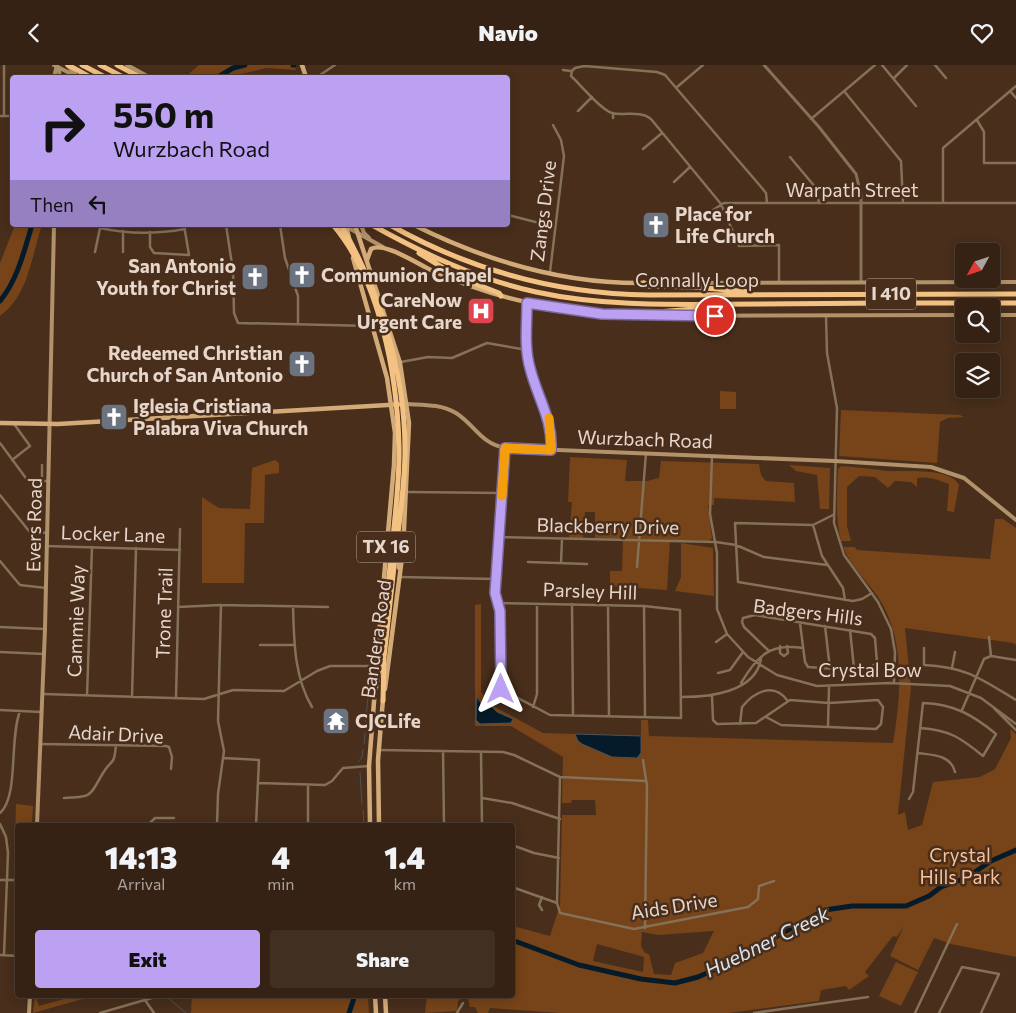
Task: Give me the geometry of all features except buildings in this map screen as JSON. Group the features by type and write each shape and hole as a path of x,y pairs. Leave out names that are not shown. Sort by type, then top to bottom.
{"highway":[{"path":"68,65 86,75"},
{"path":"82,65 101,75"},
{"path":"100,65 119,75"},
{"path":"117,65 136,75"},
{"path":"336,227 350,248 368,288 392,374 399,447 394,549 384,657 383,701"},
{"path":"344,227 365,268 376,296 391,346 397,379 405,450 375,691"},
{"name":"Connally Loop","path":"376,227 410,246 484,277 562,297 620,303 1016,303"},
{"name":"Connally Loop","path":"394,227 428,245 472,264 512,277 558,287 627,295 1016,294"},
{"path":"410,246 453,274 501,296"},
{"path":"644,283 649,286 694,287 766,295"},
{"path":"621,315 725,308 736,304"}],"main road":[{"path":"68,65 76,75"},
{"path":"56,66 74,75"},
{"path":"130,66 146,75"},
{"name":"Evers Road","path":"37,823 45,629 54,227"},
{"path":"336,227 351,248"},
{"name":"Bandera Road","path":"344,227 386,373 395,433 369,766 370,823"},
{"path":"346,227 447,277 501,296 570,311 621,315 955,315"},
{"name":"Bandera Road","path":"356,227 400,363 407,404 409,451 400,574 383,701 379,750 379,823"},
{"path":"362,227 364,233 372,241"},
{"path":"419,227 475,252 549,274 602,282 1016,282"},
{"path":"366,262 370,251 375,247 383,247"},
{"path":"1000,315 1016,315"},
{"name":"Wurzbach Road","path":"0,423 50,424 392,404 433,405 460,415 481,437 505,448 835,461 907,465 946,470 973,484 1016,520"},
{"path":"391,498 393,519 404,519 406,507"},
{"path":"385,554 390,537 399,537 398,563 400,574"},
{"path":"29,1013 30,998"},
{"path":"376,998 376,1013"},
{"path":"385,998 386,1013"}],"street":[{"path":"2,116 4,65"},
{"path":"320,75 335,65"},
{"path":"677,87 703,65"},
{"path":"764,65 854,169 860,188 861,204 861,282"},
{"path":"811,119 875,65"},
{"path":"882,65 916,106"},
{"path":"894,78 908,65"},
{"path":"935,65 946,78"},
{"path":"766,203 766,193 666,75 657,72 584,66 575,67 572,71 571,75 604,108 613,113 645,115 662,133 721,204 738,247 779,245 779,282"},
{"path":"563,70 572,71"},
{"path":"943,203 943,148 1016,86"},
{"path":"844,91 901,161 903,203"},
{"path":"1010,91 1016,98"},
{"path":"578,111 592,97"},
{"path":"613,113 613,118"},
{"path":"977,120 984,132 984,163 1016,163"},
{"name":"Zangs Drive","path":"549,274 564,151 559,135 553,125"},
{"path":"643,149 662,133"},
{"path":"790,157 816,188 819,203"},
{"path":"674,182 690,167"},
{"name":"Warpath Street","path":"721,204 1016,203"},
{"path":"694,222 721,204"},
{"path":"510,216 555,227"},
{"path":"95,252 99,227"},
{"path":"104,227 123,231 150,232 185,229 189,255 154,253 150,247 150,232"},
{"path":"226,227 233,271 234,313 237,322 243,325 372,326"},
{"path":"280,227 285,258 298,296 298,325"},
{"path":"123,231 123,252"},
{"path":"527,303 527,350 533,379 550,423 551,450"},
{"path":"826,316 827,353 838,408 833,515 836,536 844,555 878,602 891,629 895,652 894,683"},
{"path":"400,363 428,357 452,358 484,344 499,343 527,350"},
{"path":"12,459 30,446 14,423"},
{"path":"0,443 28,481 48,481"},
{"path":"505,448 495,593 499,603 501,689 550,715 681,718 682,697 712,696 724,693 748,679 760,665 761,659"},
{"path":"637,567 641,540 646,453"},
{"name":"Crystal Bow","path":"712,456 710,514 716,542 717,609 727,634 743,653 760,665 790,680 829,686 894,683 939,684 969,692 991,705 1016,724"},
{"path":"42,465 42,498"},
{"path":"407,492 502,493"},
{"path":"0,495 29,531 47,533"},
{"path":"833,515 813,525 735,523 738,582 845,600 862,599 872,593"},
{"path":"813,525 827,565 843,588 845,600"},
{"name":"Trone Trail","path":"176,698 180,529"},
{"name":"Blackberry Drive","path":"499,537 716,542 736,545 764,557 827,565"},
{"path":"561,563 562,539"},
{"name":"Locker Lane","path":"46,546 180,550"},
{"name":"Cammie Way","path":"88,696 92,547"},
{"path":"132,698 136,549"},
{"path":"0,561 20,585 46,588"},
{"path":"528,562 587,564"},
{"path":"400,574 496,579"},
{"name":"Parsley Hill","path":"499,603 644,606 680,610 682,697"},
{"path":"533,707 537,695 536,603"},
{"path":"572,604 573,715"},
{"path":"217,823 224,747 218,721 221,605"},
{"path":"178,607 221,605 328,607"},
{"path":"608,605 609,717"},
{"path":"293,606 294,645 301,681 312,707"},
{"path":"644,606 645,718"},
{"path":"712,611 717,609"},
{"name":"Badgers Hills","path":"769,651 744,627 742,617 755,615 873,635 877,663 872,666 854,667"},
{"path":"800,623 807,666 830,669 854,667 850,630"},
{"path":"825,626 830,669"},
{"path":"0,627 45,629"},
{"path":"716,642 727,634"},
{"path":"989,637 991,656"},
{"path":"260,645 294,645"},
{"path":"740,684 756,662 769,651 780,646 803,648"},
{"path":"780,646 780,653 784,656 788,653 788,646"},
{"path":"924,648 924,665 952,668 976,676 1016,701"},
{"path":"0,652 44,654"},
{"path":"952,668 955,652"},
{"path":"718,673 730,670 743,653"},
{"path":"962,709 981,663 991,656 1016,659"},
{"path":"42,694 204,699 233,690 284,691 317,671 330,666 376,666"},
{"path":"828,727 829,686"},
{"path":"740,724 741,709 760,691 768,689 782,695 787,700 828,703 881,701 883,707 879,727 781,725 766,717"},
{"path":"712,696 714,722 740,724 756,723 787,700"},
{"path":"910,799 913,792 918,753 920,728 923,703 962,709 978,719 996,735 983,756 949,732 920,728"},
{"name":"Crystal Bow","path":"991,705 1016,730"},
{"path":"0,710 41,712"},
{"path":"0,813 8,804 11,795 14,728 20,711"},
{"name":"Adair Drive","path":"40,744 169,747 172,757 171,769"},
{"path":"64,798 87,796 96,788 103,773 114,762 116,745"},
{"path":"379,750 481,752 514,755 560,777 646,781"},
{"path":"443,751 444,823"},
{"path":"481,752 482,823"},
{"path":"918,753 943,757 954,766 955,772"},
{"path":"223,758 258,759 259,783 256,823"},
{"path":"643,760 646,781 645,928"},
{"path":"259,783 308,785 329,783 341,769 369,766"},
{"path":"515,889 557,903 560,777"},
{"path":"308,785 308,823"},
{"path":"482,799 512,803 560,819"},
{"path":"150,823 155,818 174,818"},
{"path":"0,824 8,842 4,955"},
{"path":"515,846 534,853 558,858"},
{"path":"0,880 15,880"},
{"name":"Aids Drive","path":"557,903 559,911 564,914 621,927 645,928 748,907 758,899 759,886 774,881"},
{"path":"542,897 539,905 542,910"},
{"path":"915,1013 957,924"},
{"path":"0,955 15,956"},
{"path":"940,1013 962,967 1000,974 981,1013"},
{"path":"754,1013 868,997"},
{"path":"100,1013 110,1012 151,998"},
{"path":"144,1000 154,1013"},
{"path":"458,1013 463,1003"}],"green space":[{"path":"199,65 294,65 296,70 266,68 237,75 187,75"},
{"path":"14,227 41,227 23,286 10,307 0,316 0,263"},
{"path":"720,391 736,392 736,409 720,409"},
{"path":"841,410 960,415 964,417 948,418 940,422 937,463 839,456"},
{"path":"570,457 627,460 625,481 647,481 659,478 661,461 759,464 761,475 766,481 794,483 795,502 714,498 714,505 708,505 712,538 709,541 670,540 667,590 610,586 610,571 622,571 623,539 595,538 595,512 585,512 583,538 569,539 572,502 568,502"},
{"path":"275,460 279,463 279,473 265,475 264,523 245,523 244,583 202,583 202,497 219,508 250,509 252,468"},
{"path":"789,465 830,468 829,509 820,509 817,475 796,471"},
{"path":"841,466 946,475 954,479 959,485 954,512 947,511 949,484 933,479 917,478 917,487 911,482 895,481 888,488 875,477 859,476 847,487 847,526 851,541 841,541 837,505 838,469"},
{"name":"Crystal Hills Park","path":"995,519 1003,519 1016,528 1016,645 1013,643 905,628 911,688 898,815 905,812 908,830 922,825 933,782 980,777 995,769 1011,738 1010,729 1016,734 1016,957 951,944 934,938 918,970 890,956 904,926 897,937 893,936 865,972 869,976 849,990 846,986 821,990 819,1001 729,1013 560,1013 490,1008 488,1013 478,1013 475,1007 470,1007 468,999 466,998 515,998 515,927 550,936 560,905 562,815 596,815 595,800 572,800 571,803 562,803 563,757 511,726 475,726 475,605 481,604 481,692 493,706 543,733 641,736 641,720 648,720 649,736 893,743 899,687 897,649 887,613 878,597 854,567 843,547 855,547 857,550 990,559","holes":["714,931 703,953 675,963 671,975 654,974 649,954 645,953 641,946 642,932 658,935","597,944 644,957 643,972 593,961"]},
{"path":"681,543 713,548 714,596 675,591 681,577"},
{"path":"16,804 33,806 32,823 16,823"},
{"path":"896,962 918,972 901,1006 879,996"},
{"path":"35,998 39,1006 67,998 86,998 33,1013"},
{"path":"192,998 368,998 369,1013 191,1013"},
{"path":"427,998 462,998 458,1001 457,1011 425,1013"}],"water":[{"path":"477,697 482,705 491,706 497,712 513,719 511,723 480,724 476,720"},
{"path":"575,734 641,736 641,753 637,758 612,757 582,744 578,741"}],"waterway":[{"path":"221,75 233,68 245,65"},
{"path":"0,301 16,274 31,227"},
{"path":"365,727 369,688"},
{"path":"364,744 365,733"},
{"path":"358,762 362,757 363,749"},
{"path":"360,772 362,804"},
{"path":"363,810 364,823"},
{"name":"Huebner Creek","path":"515,941 579,965 641,979 675,983 698,977 718,968 825,910 852,906 906,906 929,896 941,887 966,878 991,861 1016,850"},
{"path":"168,998 186,1013"},
{"name":"Huebner Creek","path":"349,1013 354,998"}],"slow traffic":[{"path":"502,496 505,448 551,450 552,440 549,418"}],"place":[{"name":"Place for Life Church","path":"656,225"},
{"name":"Communion Chapel","path":"302,275"},
{"name":"San Antonio Youth for Christ","path":"255,277"},
{"name":"CareNow Urgent Care","path":"481,311"},
{"name":"Redeemed Christian Church of San Antonio","path":"302,364"},
{"name":"Iglesia Cristiana Palabra Viva Church","path":"114,417"},
{"name":"CJCLife","path":"336,721"}],"route":[{"path":"501,689 500,611 495,593 505,448 551,450 552,440 548,415 529,367 526,340 527,303 570,311 602,314 715,316"}]}
